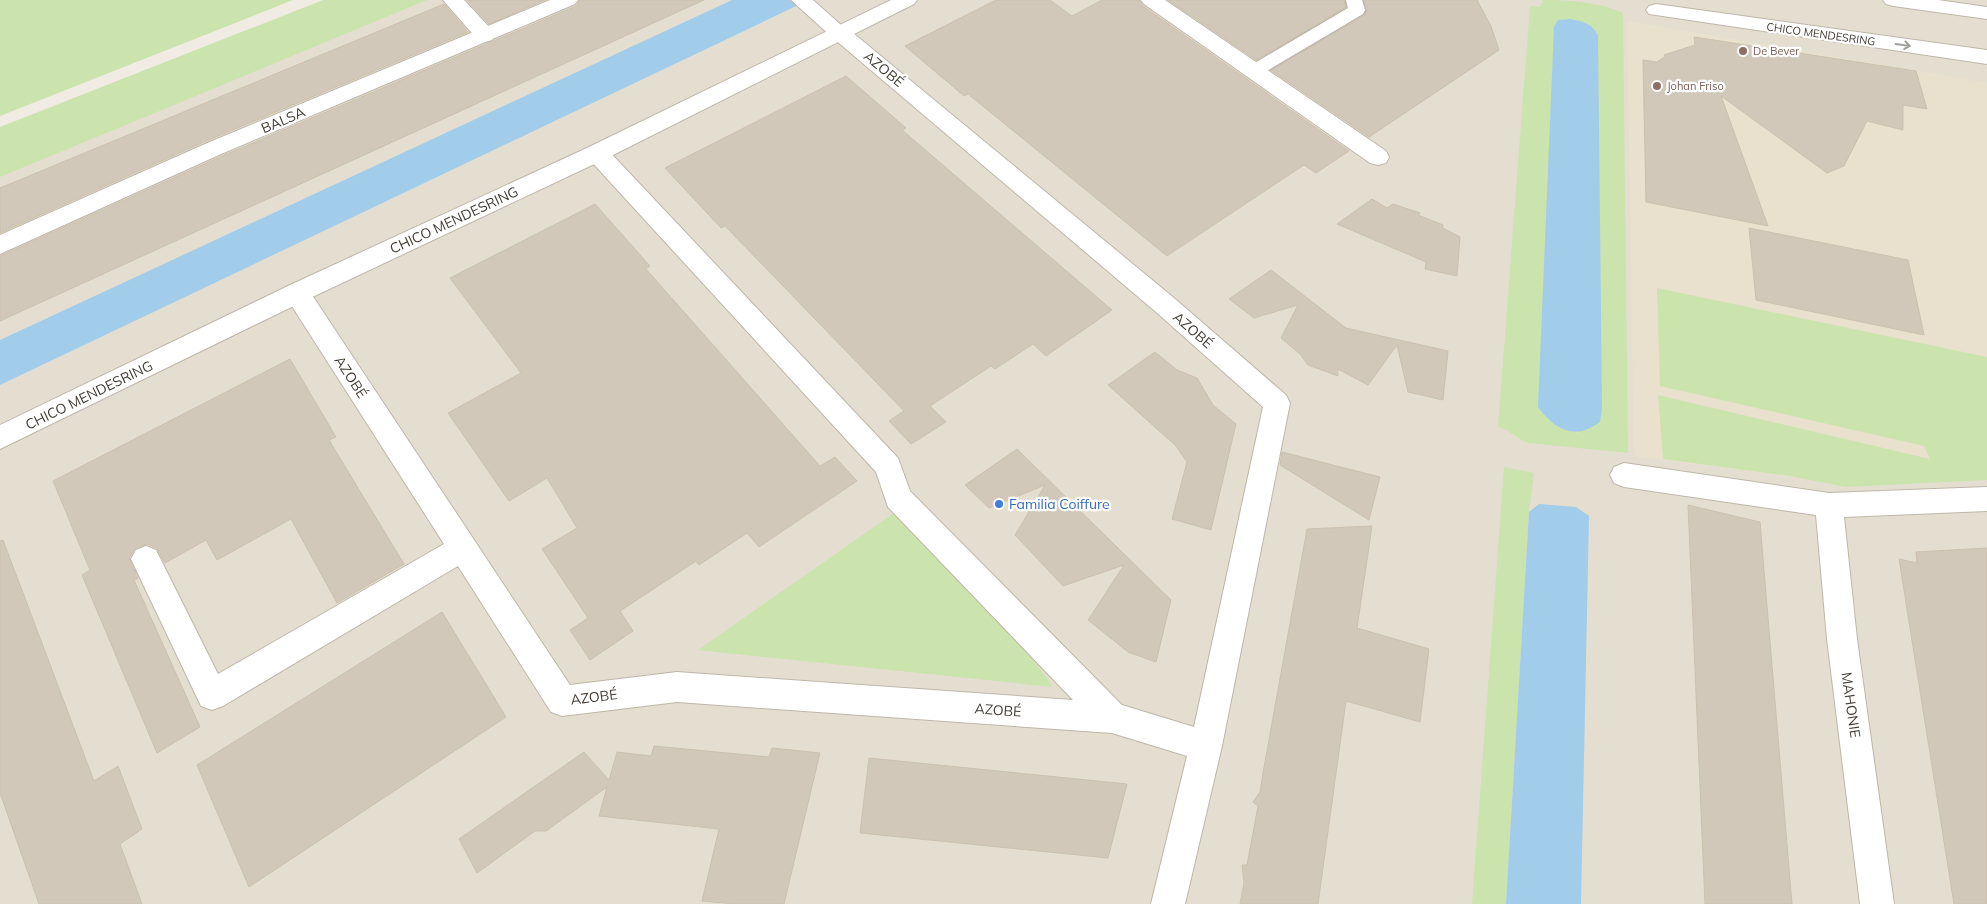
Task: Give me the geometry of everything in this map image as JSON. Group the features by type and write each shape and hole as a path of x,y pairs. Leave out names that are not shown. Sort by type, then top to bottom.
{"street":[{"path":"453,0 485,35"},
{"name":"BALSA","path":"0,245 213,149 568,0"},
{"name":"CHICO MENDESRING","path":"0,438 297,293 597,154 907,0"},
{"path":"1152,0 1378,156"},
{"path":"1729,0 1733,21"},
{"path":"1894,0 1987,13"},
{"path":"808,5 840,32"},
{"name":"CHICO MENDESRING","path":"1656,10 1987,57"},
{"name":"AZOBÉ","path":"840,32 1150,292 1277,403 1206,746 1168,904"},
{"name":"AZOBÉ","path":"597,154 888,466 898,498 1112,718"},
{"name":"AZOBÉ","path":"297,293 562,701 676,686 1112,718 1206,746"},
{"path":"1624,475 1829,505 1987,499"},
{"name":"MAHONIE","path":"1829,505 1842,639 1877,904"},
{"path":"146,559 212,694 462,548"}],"lane":[{"path":"1254,71 1357,10 1354,0"}],"shaded area":[{"path":"385,0 1987,0 1987,904 0,904 0,153"},
{"path":"1627,21 1987,83 1987,473 1845,484 1634,456"}],"green space":[{"path":"0,0 293,0 0,116"},
{"path":"323,0 427,0 0,177 0,127"},
{"path":"1543,0 1573,1 1604,6 1623,13 1628,453 1528,443 1498,427 1530,6 1540,7","holes":["1571,19 1590,25 1598,35 1578,433 1562,429"]},
{"path":"1657,288 1987,357 1987,480 1846,487 1790,476 1663,459 1658,395 1930,459 1924,446 1660,386"},
{"path":"1504,467 1534,473 1529,512 1506,904 1472,904"},
{"path":"904,506 1019,640 1053,687 698,650"}],"water":[{"path":"732,0 809,0 0,385 0,340"},
{"path":"1571,19 1587,24 1598,35 1602,407 1600,422 1591,428 1574,432 1558,427 1538,407 1554,27 1558,20"},
{"path":"1539,504 1576,507 1589,516 1581,904 1506,904 1529,512"}],"building":[{"path":"467,0 545,0 489,24"},
{"path":"580,0 704,0 0,321 0,256 222,156 576,6"},
{"path":"996,0 1050,0 1072,16 1102,0 1139,0 1143,6 1349,151 1316,173 1304,165 1167,256 968,94 964,96 905,46"},
{"path":"1168,0 1344,0 1346,7 1256,60"},
{"path":"1364,0 1477,0 1491,26 1499,50 1369,137 1271,70 1364,16 1367,9"},
{"path":"444,4 468,32 204,142 0,233 0,188"},
{"path":"1694,37 1916,71 1927,109 1903,105 1903,130 1867,121 1844,166 1827,173 1721,96 1768,226 1646,202 1643,60 1657,62 1666,56 1664,55 1695,45"},
{"path":"846,76 906,128 902,130 1112,310 1046,356 1033,344 995,369 991,366 930,406 946,422 911,444 889,421 904,411 725,226 721,228 665,168"},
{"path":"1372,199 1387,208 1393,204 1420,213 1418,215 1443,225 1443,228 1460,237 1457,276 1425,269 1426,262 1337,224"},
{"path":"595,204 650,266 646,269 820,466 835,457 857,481 759,547 747,533 699,565 696,561 620,611 633,631 590,660 570,630 588,618 542,549 577,528 547,478 509,501 448,413 521,373 450,278"},
{"path":"1749,228 1908,260 1924,335 1756,300"},
{"path":"1271,270 1346,328 1448,351 1443,400 1408,392 1397,345 1368,385 1338,369 1338,376 1308,365 1300,354 1281,338 1298,305 1254,318 1229,299"},
{"path":"1155,352 1177,370 1197,378 1213,405 1236,424 1211,530 1172,519 1187,462 1176,446 1108,385"},
{"path":"290,359 336,437 329,440 404,564 337,603 291,519 217,560 206,540 165,563 157,548 147,544 135,548 129,558 138,578 134,580 200,727 157,753 82,575 90,570 53,481"},
{"path":"1017,449 1171,600 1156,662 1128,652 1088,620 1124,565 1063,586 1015,535 1045,485 989,508 965,485"},
{"path":"1282,452 1380,477 1369,520 1280,465"},
{"path":"1688,505 1760,522 1792,904 1705,904"},
{"path":"1372,526 1357,628 1429,649 1420,722 1346,701 1318,904 1240,904 1244,883 1242,865 1247,865 1258,806 1253,802 1260,792 1307,529"},
{"path":"3,540 94,781 118,766 142,829 120,844 142,904 39,904 0,793 0,541"},
{"path":"1987,548 1987,904 1954,904 1899,559 1917,563 1916,552"},
{"path":"442,612 506,717 249,887 197,765"},
{"path":"654,746 769,757 772,748 820,753 784,904 735,904 702,901 719,829 599,816 607,787 546,831 535,831 477,873 459,839 584,752 609,780 617,752 651,756"},
{"path":"869,758 1127,784 1108,858 860,833"}],"place":[{"name":"De Bever","path":"1743,51"},
{"name":"Johan Friso","path":"1657,86"},
{"name":"Familia Coiffure","path":"999,504"}]}
